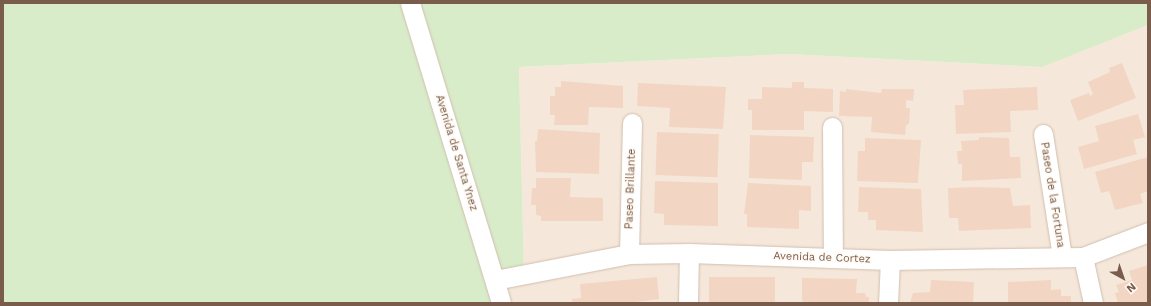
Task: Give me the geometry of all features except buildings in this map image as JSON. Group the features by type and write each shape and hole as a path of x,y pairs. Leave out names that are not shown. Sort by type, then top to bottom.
{"street":[{"name":"Avenida de Santa Ynez","path":"410,3 501,303"},
{"name":"Paseo Brillante","path":"629,254 632,123"},
{"path":"832,127 833,258"},
{"name":"Paseo de la Fortuna","path":"1043,134 1062,257"},
{"name":"Avenida de Cortez","path":"495,280 629,254 689,252 890,260 1083,257 1148,232"},
{"path":"688,303 689,252"},
{"path":"1083,257 1093,303"},
{"path":"888,303 890,260"}],"shaded area":[{"path":"1148,25 1148,303 501,303 495,280 524,274 519,67 790,54 1041,67"}],"green space":[{"path":"3,3 1148,3 1148,25 1042,67 790,54 519,67 524,274 495,280 501,303 3,303"}]}
